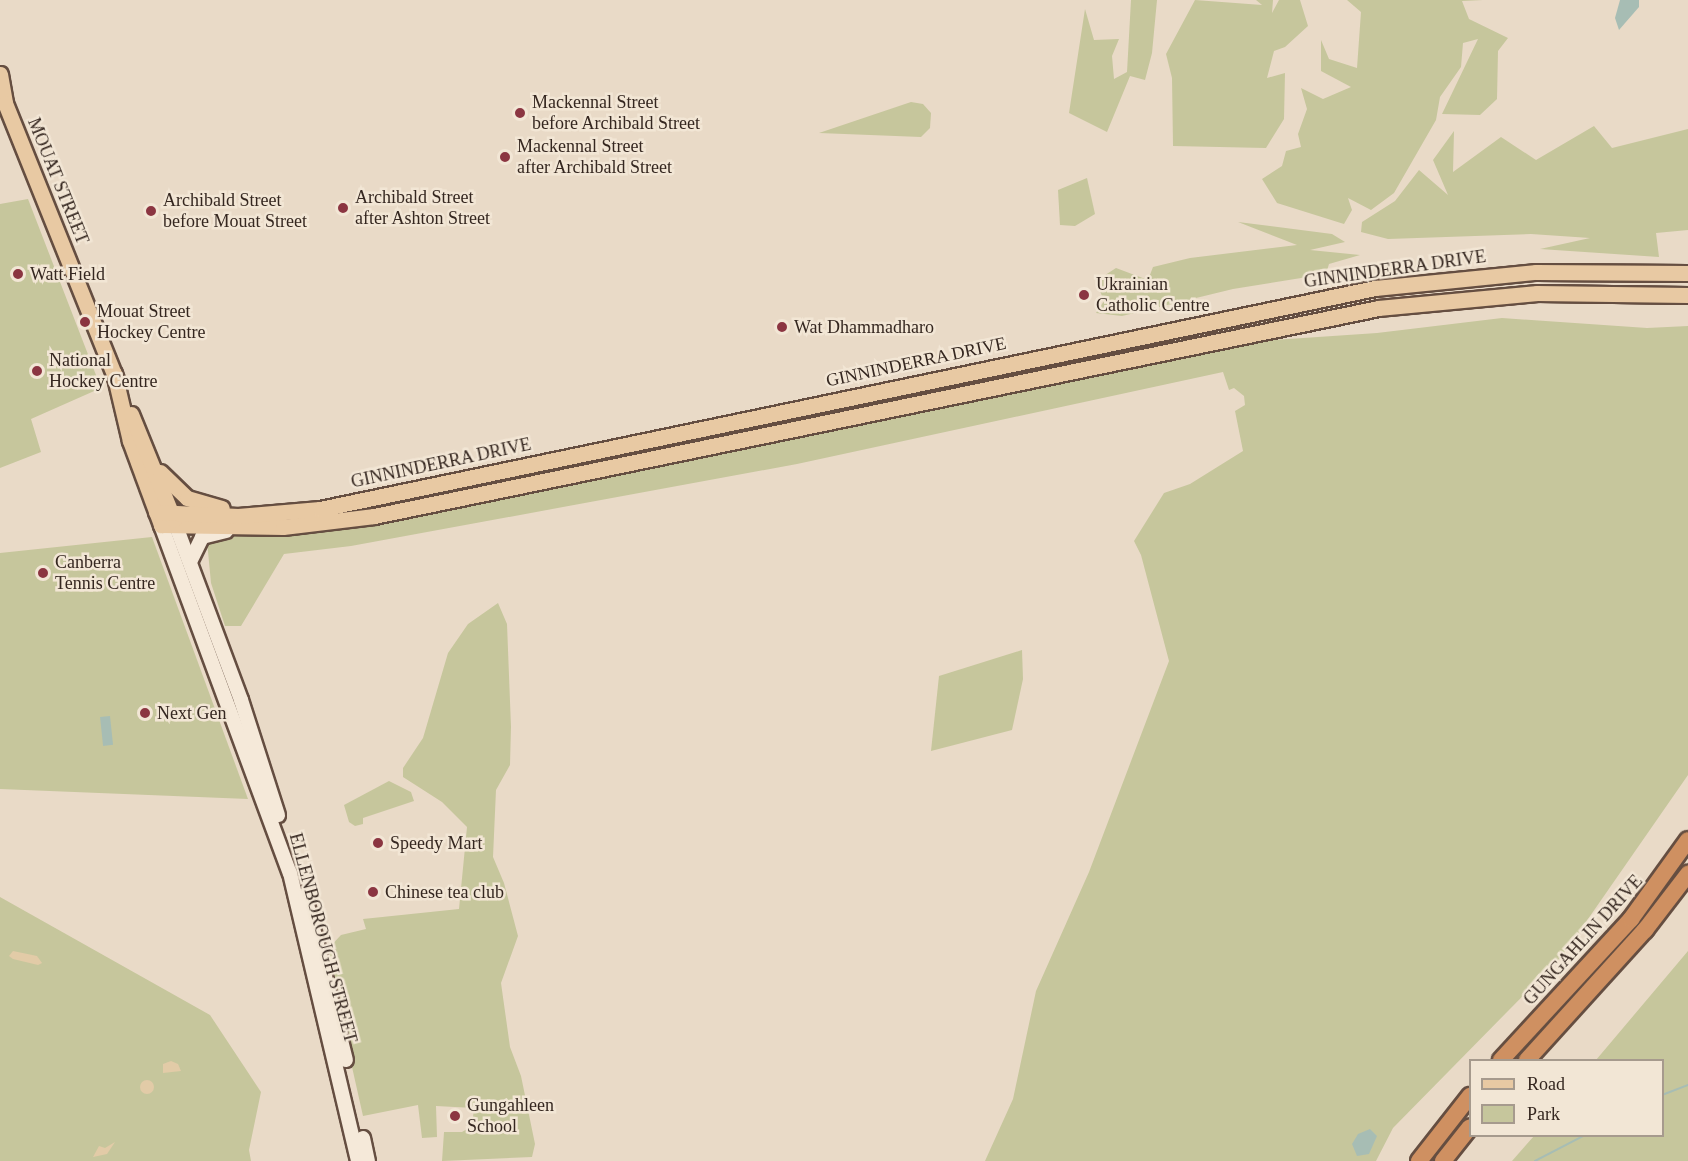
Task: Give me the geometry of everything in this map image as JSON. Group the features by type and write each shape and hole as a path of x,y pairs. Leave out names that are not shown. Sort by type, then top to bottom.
{"highway":[{"name":"GUNGAHLIN DRIVE","path":"1502,1059 1631,919 1688,840"},
{"path":"1528,1059 1645,930 1688,874"},
{"path":"1419,1161 1469,1098"},
{"path":"1443,1161 1469,1128"}],"main road":[{"name":"MOUAT STREET","path":"0,74 3,101 152,462 167,519"},
{"name":"GINNINDERRA DRIVE","path":"167,519 280,514 351,502 1375,288 1536,272 1688,273"},
{"name":"GINNINDERRA DRIVE","path":"167,519 252,529 374,516 1377,308 1537,293 1688,295"},
{"name":"MOUAT STREET","path":"114,373 130,441 167,519"},
{"path":"152,462 182,495 213,507 351,502"},
{"name":"ELLENBOROUGH STREET","path":"167,519 190,562 298,872 320,947 368,1161"},
{"name":"ELLENBOROUGH STREET","path":"167,519 290,873 358,1161"},
{"path":"190,562 195,546 205,536 252,529"}],"green space":[{"path":"1131,0 1157,0 1152,53 1145,80 1130,76 1107,132 1069,113 1085,9 1094,40 1119,39 1112,56 1114,79 1127,72"},
{"path":"1195,0 1262,5 1256,0 1273,0 1272,13 1279,0 1300,0 1308,26 1285,47 1274,51 1267,78 1285,73 1284,119 1266,148 1173,146 1172,78 1166,54"},
{"path":"1347,0 1483,0 1462,1 1469,19 1508,38 1498,51 1497,99 1480,115 1442,114 1478,39 1463,43 1461,67 1440,97 1436,120 1394,193 1371,210 1348,198 1352,210 1344,224 1277,203 1262,179 1282,166 1286,151 1301,147 1298,134 1307,109 1301,88 1323,99 1351,87 1321,71 1321,40 1329,59 1357,68 1361,12"},
{"path":"911,102 923,104 931,113 930,128 921,137 819,133"},
{"path":"1594,126 1612,148 1688,129 1688,230 1656,233 1659,257 1540,249 1590,238 1531,234 1388,239 1361,232 1362,222 1395,201 1419,170 1448,195 1433,160 1454,131 1453,172 1501,137 1536,160"},
{"path":"1087,178 1095,214 1075,226 1060,225 1058,190"},
{"name":"National Hockey Centre","path":"28,199 101,388 31,419 41,452 0,468 0,204"},
{"path":"1238,222 1332,234 1345,242 1310,250 1360,255 1329,264 1326,274 1233,289 1122,316 1096,313 1104,301 1096,281 1116,268 1148,280 1153,267 1190,258 1297,245"},
{"path":"1502,318 1647,328 1688,326 1688,775 1563,955 1393,1128 1376,1161 985,1161 1013,1099 1036,991 1089,872 1169,661 1141,555 1134,541 1164,493 1190,484 1243,451 1235,411 1245,405 1244,396 1234,388 1229,390 1223,372 797,464 351,546 284,554 241,626 225,626 211,583 207,541 215,538 382,522 1259,341 1377,333"},
{"path":"152,537 248,799 0,789 0,553"},
{"path":"498,603 507,624 511,727 510,765 496,790 493,857 504,883 518,936 501,983 510,1047 521,1076 535,1144 532,1157 442,1161 444,1132 462,1132 472,1126 474,1108 436,1106 437,1137 422,1138 418,1105 363,1116 326,951 341,935 366,929 363,919 459,909 467,827 442,802 403,777 403,768 423,738 448,653 468,624"},
{"path":"1022,650 1023,679 1012,730 931,751 939,676"},
{"path":"389,781 411,792 414,801 363,818 363,824 355,826 349,822 344,805"},
{"path":"0,897 210,1015 261,1092 249,1150 251,1161 0,1161"},
{"path":"1688,951 1688,1161 1512,1161 1533,1137 1664,1137 1664,1059 1597,1059"}],"sand":[{"path":"13,951 37,956 42,963 38,965 13,959 9,956"},
{"path":"171,1061 178,1064 181,1071 163,1073 163,1064"},
{"path":"147,1080 152,1082 154,1087 152,1092 147,1094 142,1092 140,1087 142,1082"},
{"path":"115,1142 107,1154 93,1157 99,1146 105,1148"}],"shaded area":[{"path":"1620,0 1639,0 1639,7 1619,30 1615,18"},
{"path":"110,716 113,745 103,746 100,717"},
{"path":"1370,1129 1377,1136 1369,1154 1357,1156 1352,1144 1358,1134"}],"waterway":[{"path":"1664,1094 1688,1085"},
{"path":"1535,1161 1581,1137"}],"place":[{"name":"Mackennal Street before Archibald Street","path":"520,113"},
{"name":"Mackennal Street after Archibald Street","path":"505,157"},
{"name":"Archibald Street after Ashton Street","path":"343,208"},
{"name":"Archibald Street before Mouat Street","path":"151,211"},
{"name":"Watt Field","path":"18,274"},
{"name":"Ukrainian Catholic Centre","path":"1084,295"},
{"name":"Mouat Street Hockey Centre","path":"85,322"},
{"name":"Wat Dhammadharo","path":"782,327"},
{"name":"National Hockey Centre","path":"37,371"},
{"name":"Canberra Tennis Centre","path":"43,573"},
{"name":"Next Gen","path":"145,713"},
{"name":"Speedy Mart","path":"378,843"},
{"name":"Chinese tea club","path":"373,892"},
{"name":"Gungahleen School","path":"455,1116"}]}
